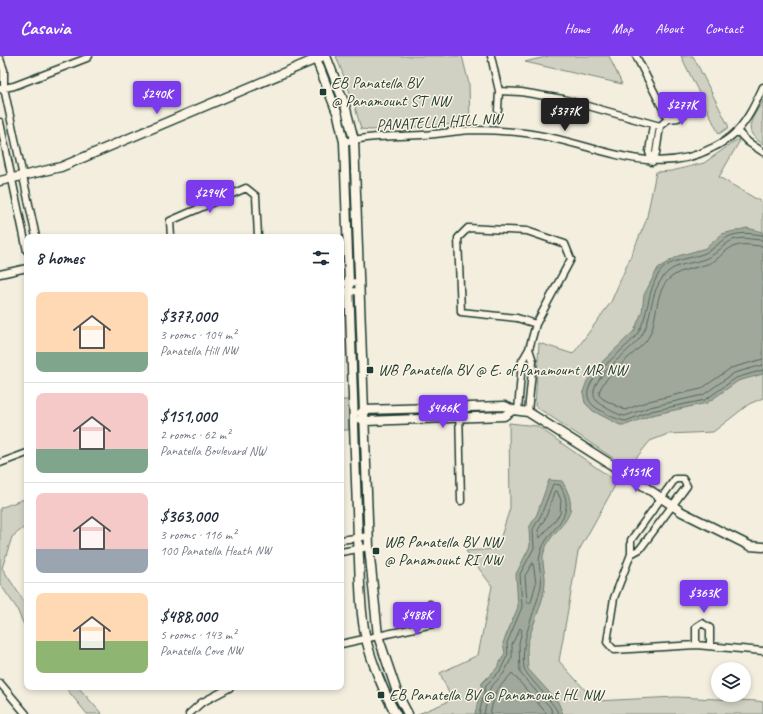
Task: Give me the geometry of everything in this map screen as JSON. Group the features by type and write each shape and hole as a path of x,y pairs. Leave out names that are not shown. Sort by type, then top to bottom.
{"street":[{"path":"2,89 89,56"},
{"path":"326,56 345,105 354,140 369,547 378,636 398,695 408,714"},
{"path":"491,56 499,91 498,110"},
{"path":"636,56 668,119"},
{"path":"0,181 61,167 318,57 338,115 344,142 345,283 350,291 358,538 366,639 396,714"},
{"path":"0,58 4,70 2,89 24,176 35,234"},
{"name":"PANATELLA HILL NW","path":"344,142 473,130 497,131 551,137 652,162 684,160 698,156 722,143 737,131 753,108 763,87"},
{"path":"499,91 521,92 563,100 660,126"},
{"path":"652,162 656,153 660,126 668,119 683,117 686,113"},
{"path":"0,122 24,237"},
{"path":"652,162 649,152 653,124"},
{"path":"737,131 748,142 763,152"},
{"path":"171,234 170,221 246,188 256,196 258,234"},
{"path":"516,410 522,361 529,350 536,324 571,259 565,244 527,231 468,228 458,238 461,312 517,318 536,324"},
{"path":"0,274 24,269"},
{"path":"345,283 359,286"},
{"path":"344,292 350,291 359,286"},
{"path":"528,412 533,361 529,350"},
{"path":"355,417 364,410 459,407 505,406 528,412 626,474 672,506 710,527 750,546 763,547"},
{"path":"459,407 461,501"},
{"path":"355,417 365,421 459,418 504,416 516,410"},
{"path":"0,463 24,454"},
{"path":"631,554 640,550 687,486 683,479 675,479 631,540 631,554 614,598 607,642 614,650 696,645 763,651"},
{"path":"344,540 369,536"},
{"path":"344,552 369,547"},
{"path":"344,643 433,624 430,604"},
{"path":"696,645 696,627 702,623 710,628 710,646"},
{"path":"0,683 26,714"},
{"path":"189,714 201,703 226,690"}],"shaded area":[{"path":"336,56 462,56 469,84 470,123 370,130 361,129 354,103"},
{"path":"549,56 609,56 622,84 525,62"},
{"path":"681,56 693,56 729,127 719,134"},
{"path":"763,100 763,144 756,139 750,129 753,119"},
{"path":"738,139 739,142 719,177 763,203 763,398 749,404 713,432 668,434 650,441 628,468 535,406 539,343 573,354 611,302 646,221 656,172 672,171 704,163"},
{"path":"344,400 349,400 349,430 344,430"},
{"path":"509,423 537,426 617,482 578,552 559,661 595,701 676,697 711,699 711,702 757,701 763,702 763,714 418,714 452,700 440,673 478,655 492,586 466,551 497,549 510,508"},
{"path":"24,499 24,527 12,537 2,568 24,601 24,625 16,607 0,584 0,508"},
{"path":"67,690 81,690 102,714 87,714"}],"water":[{"path":"747,228 763,232 763,374 738,381 707,403 652,415 626,425 620,425 593,411 585,403 583,392 587,381 599,365 634,331 642,312 644,295 658,268 678,256 706,248 722,234"},
{"path":"549,480 562,481 569,495 571,506 569,514 552,536 543,556 545,580 544,589 541,604 528,642 528,669 558,702 563,714 475,714 482,683 497,668 505,653 503,643 518,607 516,574 530,546 529,528 537,514"}],"place":[{"name":"EB Panatella BV @ Panamount ST NW","path":"323,92"},
{"name":"WB Panatella BV @ E. of Panamount MR NW","path":"370,370"},
{"name":"WB Panatella BV NW @ Panamount RI NW","path":"376,551"},
{"name":"EB Panatella BV @ Panamount HL NW","path":"381,695"}]}
